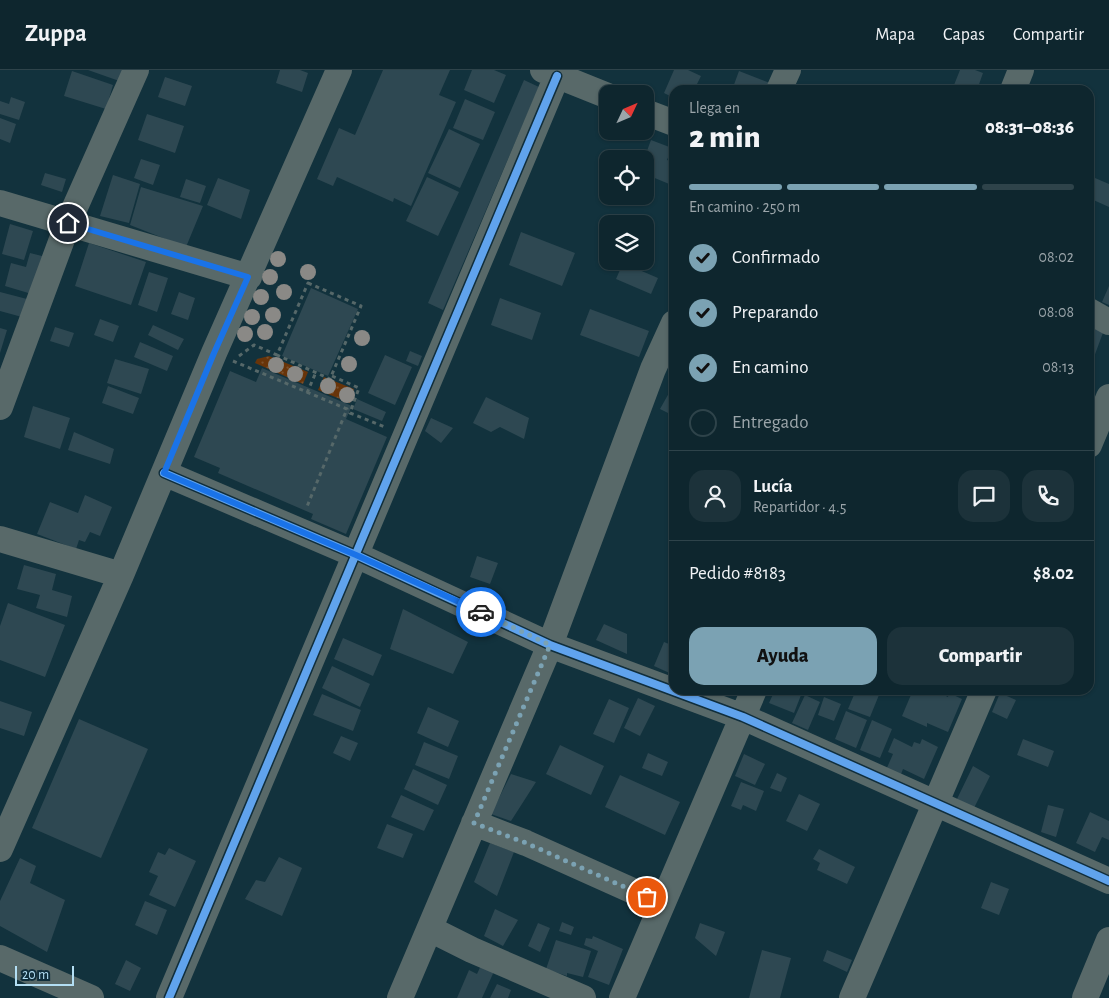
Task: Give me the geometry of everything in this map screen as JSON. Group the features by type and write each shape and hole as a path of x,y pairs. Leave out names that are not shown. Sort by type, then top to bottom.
{"street":[{"path":"0,407 68,223 136,70"},
{"path":"0,849 121,575 214,353 339,70"},
{"path":"781,85 788,70"},
{"path":"1015,85 1021,70"},
{"path":"169,998 562,75 599,92"},
{"path":"654,115 669,121"},
{"path":"0,203 248,277"},
{"path":"1094,314 1109,322"},
{"path":"400,998 550,645 653,369 669,333"},
{"path":"1094,433 1109,397"},
{"path":"164,473 356,555 550,645 669,689"},
{"path":"0,539 121,575"},
{"path":"684,695 743,717 1109,880"},
{"path":"622,998 752,695"},
{"path":"852,998 982,695"},
{"path":"474,823 526,843 662,904"},
{"path":"430,929 472,950 583,998"},
{"path":"1085,998 1109,940"},
{"path":"0,958 91,998"}],"path":[{"path":"277,356 308,283 361,306 332,376"},
{"path":"304,513 347,408 232,361 254,345 330,378 332,376 359,388 350,413 392,430"},
{"path":"307,393 316,372"}],"shaded area":[{"path":"269,356 308,372 303,384 255,363 257,359"},
{"path":"324,377 354,389 350,403 318,390"}],"building":[{"path":"88,70 129,70 125,83"},
{"path":"280,70 300,70 308,73 302,92 276,83"},
{"path":"383,70 450,70 439,95 456,102 411,206 394,198 393,202 337,177 333,186 317,179 339,128 355,135"},
{"path":"472,70 494,70 506,75 494,103 464,90"},
{"path":"674,70 688,70 701,76 696,85 669,85 669,96 664,93"},
{"path":"960,70 975,70 983,73 979,85 954,85"},
{"path":"72,71 113,85 106,109 64,96"},
{"path":"739,71 770,83 769,85 734,85"},
{"path":"165,77 192,86 185,106 158,97"},
{"path":"524,80 539,87 443,310 428,303"},
{"path":"11,97 25,102 19,120 0,114 0,101 9,104"},
{"path":"465,99 495,112 483,140 453,128"},
{"path":"147,114 184,126 175,153 138,140"},
{"path":"0,118 16,124 10,143 0,139"},
{"path":"449,129 480,144 460,188 428,173"},
{"path":"651,140 669,147 667,160 669,161 669,184 654,178 654,150 647,150"},
{"path":"141,159 160,165 153,185 134,178"},
{"path":"45,173 66,179 62,192 41,185"},
{"path":"113,175 140,184 129,223 100,216"},
{"path":"427,177 459,192 438,236 406,221"},
{"path":"218,178 250,190 241,219 207,205"},
{"path":"1095,178 1109,184 1109,207 1094,200"},
{"path":"186,179 206,186 200,203 180,197"},
{"path":"141,187 203,206 186,247 130,225"},
{"path":"10,224 33,231 24,260 2,254"},
{"path":"521,232 575,253 562,286 509,265"},
{"path":"89,243 146,262 131,305 75,286"},
{"path":"30,253 46,257 35,295 5,286 11,263 26,267"},
{"path":"620,270 639,270 658,278 651,294 616,279"},
{"path":"149,272 168,278 157,312 138,305"},
{"path":"1109,286 1109,305 1102,302"},
{"path":"311,288 358,309 328,376 282,356"},
{"path":"0,292 27,299 22,317 0,311"},
{"path":"179,292 195,298 188,320 171,314"},
{"path":"500,298 541,313 532,340 491,325"},
{"path":"590,309 649,331 639,357 580,335"},
{"path":"100,319 119,326 113,342 94,335"},
{"path":"153,325 184,339 178,350 148,335"},
{"path":"1094,326 1104,330 1094,357"},
{"path":"55,327 74,333 69,347 50,341"},
{"path":"0,328 7,330 0,353"},
{"path":"140,342 173,356 167,371 134,357"},
{"path":"410,351 422,356 418,366 406,361"},
{"path":"385,355 412,367 395,405 368,393"},
{"path":"115,359 149,369 141,394 107,383"},
{"path":"262,368 352,406 346,419 387,437 346,534 311,519 313,514 218,473 220,468 194,457 230,371 256,382"},
{"path":"108,386 139,398 133,414 102,403"},
{"path":"669,393 669,414 660,409"},
{"path":"486,397 529,418 524,439 500,427 491,432 473,423"},
{"path":"357,399 386,412 382,421 353,409"},
{"path":"33,406 70,418 60,449 24,437"},
{"path":"431,418 453,428 441,443 425,431"},
{"path":"74,432 114,449 110,464 68,450"},
{"path":"85,495 112,507 100,536 90,532 85,542 79,540 76,549 37,534 50,502 78,513"},
{"path":"477,556 498,563 490,584 470,577"},
{"path":"24,565 56,574 52,590 72,596 67,617 36,608 40,595 17,589"},
{"path":"8,603 65,625 45,677 0,660 0,626"},
{"path":"403,609 468,642 453,674 390,649"},
{"path":"604,624 627,634 627,654 596,640"},
{"path":"343,638 382,655 373,676 334,659"},
{"path":"664,642 669,644 669,673 654,666"},
{"path":"332,666 370,684 360,707 322,688"},
{"path":"322,694 361,710 353,731 313,715"},
{"path":"773,695 801,695 794,713 769,703"},
{"path":"805,695 820,702 808,730 792,723"},
{"path":"854,695 879,695 870,717 848,709"},
{"path":"911,695 944,695 948,697 948,695 953,695 962,699 948,732 927,723 927,727 902,716"},
{"path":"999,695 1005,695 1016,700 1007,719 992,712"},
{"path":"824,697 841,704 834,721 818,715"},
{"path":"638,698 655,706 640,736 624,728"},
{"path":"609,699 629,708 614,743 593,734"},
{"path":"0,701 32,712 24,736 0,728"},
{"path":"428,707 459,721 448,747 417,733"},
{"path":"846,711 867,720 856,748 835,739"},
{"path":"79,719 148,749 101,858 32,828"},
{"path":"872,720 892,729 880,758 860,750"},
{"path":"341,736 358,743 350,761 333,753"},
{"path":"894,738 912,747 914,742 920,744 922,739 938,747 924,779 903,769 900,777 886,770 893,754 888,752"},
{"path":"1023,739 1054,751 1048,767 1017,755"},
{"path":"424,742 458,756 449,779 415,765"},
{"path":"560,745 604,766 591,795 546,774"},
{"path":"648,753 668,762 662,776 642,768"},
{"path":"744,754 765,764 755,785 735,776"},
{"path":"973,766 990,776 974,808 957,799"},
{"path":"413,769 447,785 438,805 404,789"},
{"path":"777,773 787,778 781,792 770,788"},
{"path":"511,774 536,782 511,821 491,814"},
{"path":"620,775 680,802 665,835 605,807"},
{"path":"741,782 764,791 756,811 743,805 741,810 731,806"},
{"path":"799,794 820,804 807,831 786,821"},
{"path":"401,795 434,810 424,831 391,817"},
{"path":"1048,805 1064,809 1056,837 1041,832"},
{"path":"1090,812 1109,821 1109,840 1102,837 1095,852 1076,843"},
{"path":"387,824 413,834 403,858 377,848"},
{"path":"490,843 514,852 497,896 474,882"},
{"path":"169,848 196,861 175,907 149,895 158,876 149,872 158,852 165,855"},
{"path":"819,849 855,867 847,884 817,870 820,863 813,859"},
{"path":"279,857 302,868 282,916 245,899 256,880 265,882"},
{"path":"20,858 36,866 30,883 65,900 47,952 0,926 0,901"},
{"path":"991,882 1009,889 999,915 981,908"},
{"path":"145,901 167,910 157,935 135,925"},
{"path":"495,909 518,920 503,946 484,936"},
{"path":"562,922 574,927 571,935 559,931"},
{"path":"538,923 550,928 540,952 528,946"},
{"path":"700,923 725,932 716,956 695,938"},
{"path":"593,936 623,949 609,985 588,977 598,951 584,945 586,938 592,939"},
{"path":"556,940 591,951 583,977 567,973 567,976 546,969"},
{"path":"762,950 791,958 780,998 749,998"},
{"path":"827,950 852,960 847,972 823,961"},
{"path":"126,960 141,968 130,991 115,984"},
{"path":"483,961 496,967 482,998 457,998 469,970 477,974"},
{"path":"497,984 511,990 508,998 490,998"}],"cycle path":[{"path":"169,998 557,76"},
{"path":"164,473 356,555 550,645 669,689"},
{"path":"684,695 743,717 1109,881"}],"way so far":[{"path":"481,612 550,645 474,823 526,843 647,897"}],"route":[{"path":"68,223 248,277 164,473 356,555 481,612"}]}
